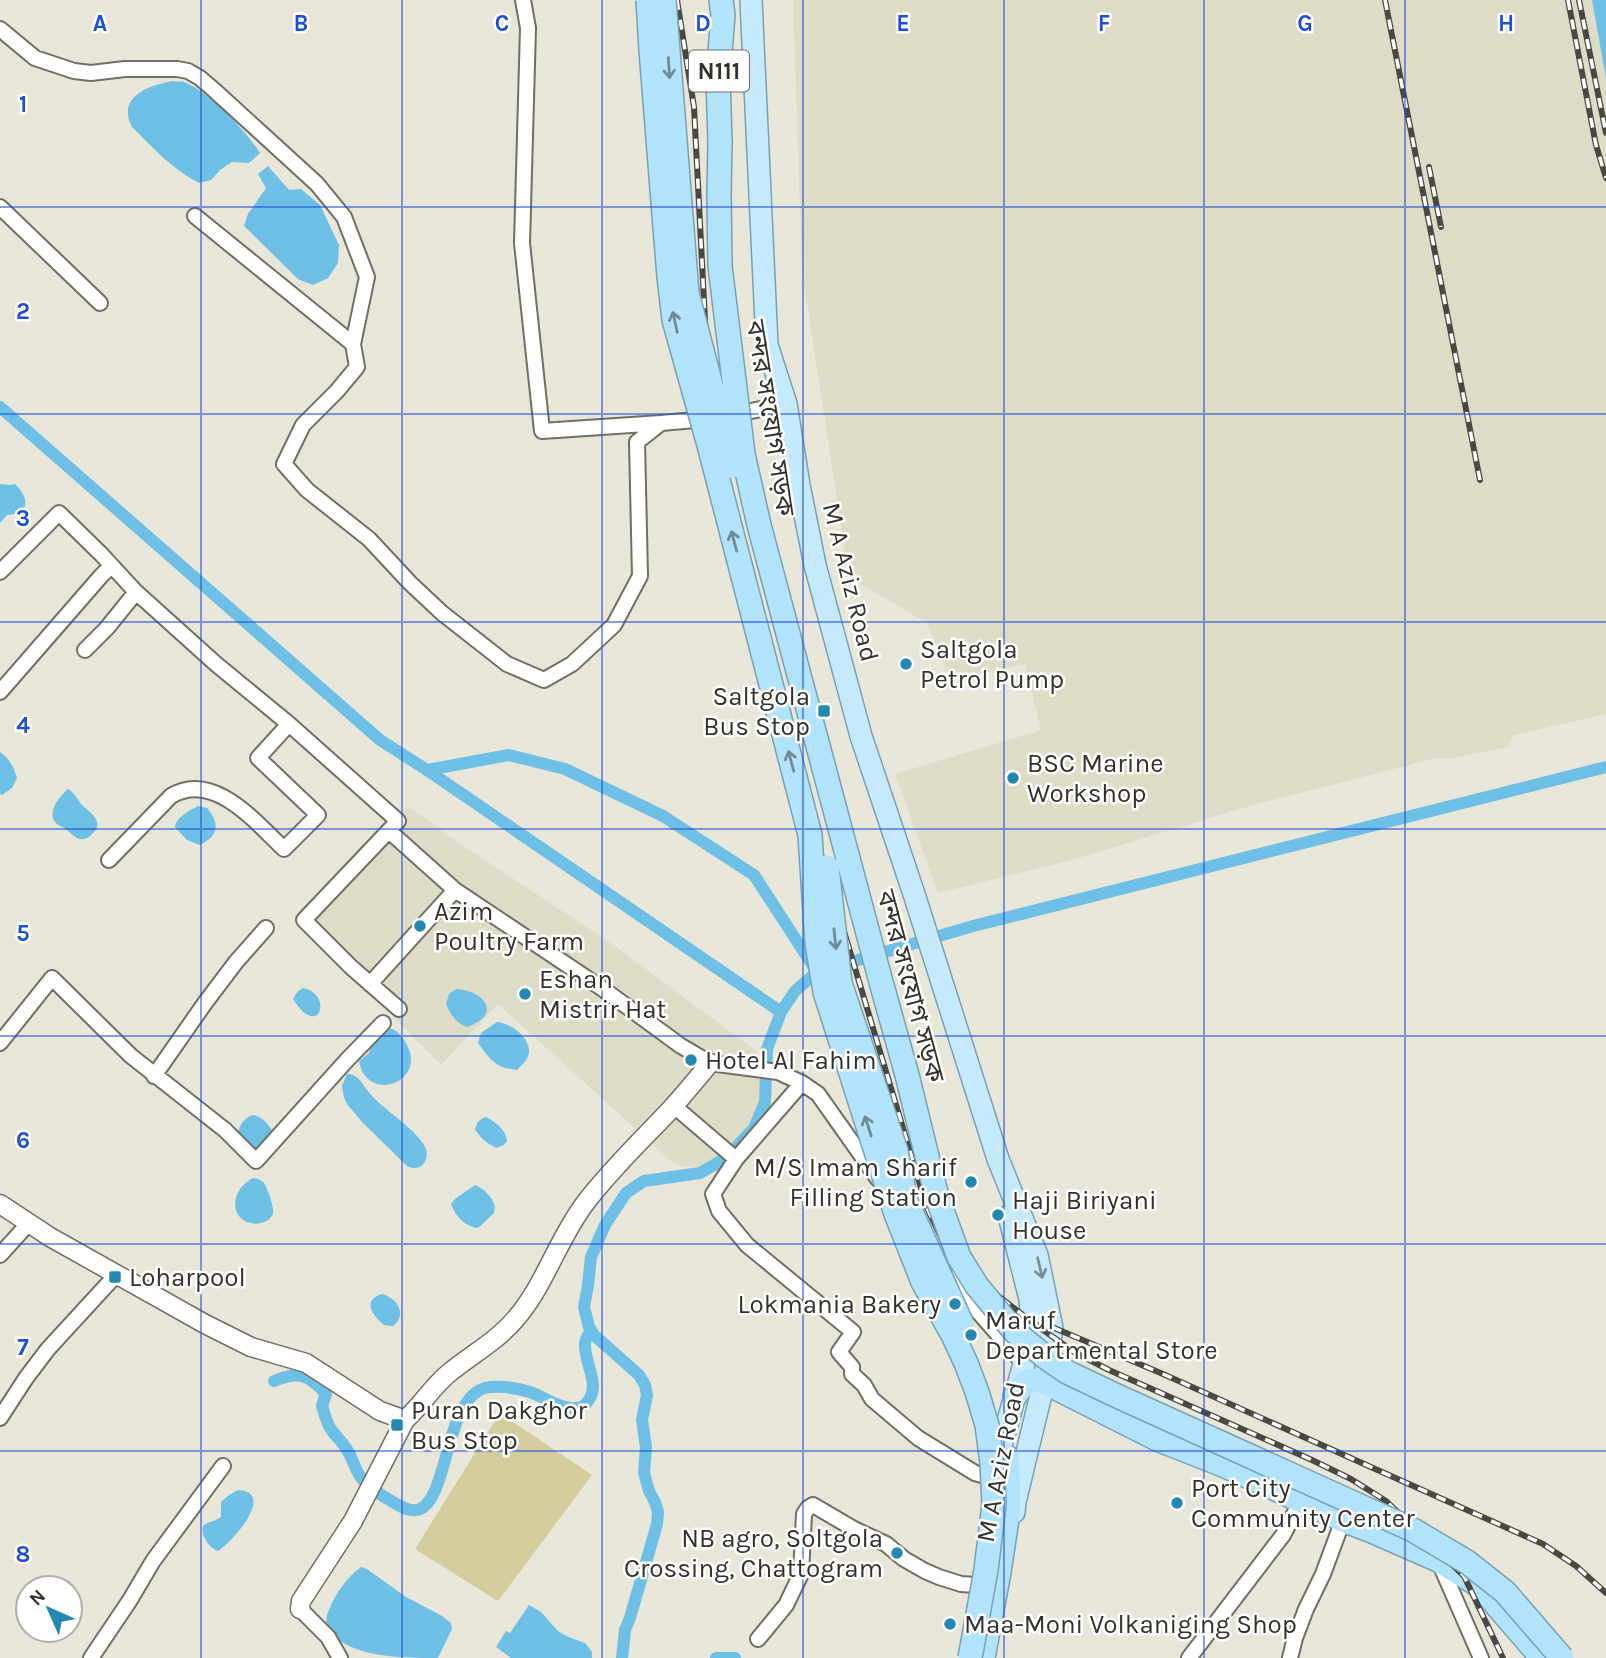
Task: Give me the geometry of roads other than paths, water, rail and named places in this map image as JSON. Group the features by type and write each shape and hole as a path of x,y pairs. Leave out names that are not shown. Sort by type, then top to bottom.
{"highway":[{"path":"648,0 674,320 810,835 817,943 825,992 896,1214 923,1282 966,1363 987,1425 994,1504 986,1570 970,1658"},
{"path":"664,0 687,293 811,772 824,838 840,983 896,1151 906,1201 995,1398 1007,1458 1009,1506 983,1658"},
{"name":"বন্দর সংযোগ সড়ক","path":"721,0 720,265 743,454 777,594 907,1075 937,1197 959,1257 977,1286 1015,1332 1067,1372 1413,1530 1467,1562 1505,1592 1562,1658"},
{"path":"1015,1396 1025,1382 1034,1379 1044,1382 1157,1439 1223,1465 1438,1560 1479,1586 1542,1658"}],"main road":[{"name":"M A Aziz Road","path":"751,0 768,345 786,404 815,565 861,736 998,1159 1037,1255 1048,1307 1052,1335 1044,1382 1015,1502 1009,1556 991,1658"},
{"name":"M A Aziz Road","path":"961,1658 976,1586 992,1478 1024,1364 1032,1315 1004,1198 998,1159"}],"street":[{"path":"523,0 528,28 522,243 542,430 713,419 786,404"},
{"path":"0,29 35,58 74,71 188,71 214,90 317,184 344,217 367,277 353,344 357,367 303,425 284,464 307,490 369,539 442,613 507,664 544,680 572,664 614,625 640,576 638,442 660,423"},
{"path":"0,207 100,303"},
{"path":"195,216 353,344"},
{"path":"0,572 59,513 136,592 398,821 304,920 399,1009"},
{"path":"0,692 111,566"},
{"path":"85,650 136,592"},
{"path":"109,860 171,796 181,790 191,789 224,796 284,849 318,815 258,758 289,724"},
{"path":"389,831 455,890 710,1063 778,1072 818,1094 904,1217 974,1307 1024,1364"},
{"path":"370,984 455,890"},
{"path":"154,1076 236,962 266,928"},
{"path":"0,1043 52,978 131,1056 225,1130 256,1161 383,1023"},
{"path":"340,1658 328,1637 300,1609 301,1601 345,1533 405,1420 447,1375 489,1345 518,1317 540,1284 584,1205 710,1063"},
{"path":"802,1083 736,1160 713,1194 719,1211 747,1245 853,1332 839,1352 872,1399 918,1438 951,1460 975,1474 992,1478"},
{"path":"674,1105 736,1160"},
{"path":"0,1204 50,1237 205,1324 251,1347 306,1363 380,1412 405,1420"},
{"path":"0,1255 29,1223"},
{"path":"0,1418 48,1349 116,1275"},
{"path":"91,1658 153,1560 223,1465"},
{"path":"1189,1658 1283,1535 1301,1501"},
{"path":"758,1639 786,1605 801,1574 804,1514 813,1505 886,1544 904,1559 926,1571 961,1584 976,1586"},
{"path":"1290,1658 1306,1609 1323,1574 1343,1520"},
{"path":"1438,1560 1481,1658"}],"water":[{"path":"1592,0 1606,0 1606,79"},
{"path":"173,81 184,82 215,103 237,124 260,153 249,163 232,162 211,180 199,183 172,165 132,127 128,108 132,100 145,89"},
{"path":"268,166 289,190 301,189 320,205 339,245 338,263 328,278 313,285 298,279 244,226 248,214 266,188 258,174"},
{"path":"0,484 15,484 25,501 22,513 7,515 0,523"},
{"path":"0,752 11,763 17,778 12,788 2,795 0,794"},
{"path":"68,789 96,818 95,831 87,838 76,837 53,818 56,804"},
{"path":"198,806 207,808 216,824 211,838 200,845 187,840 175,827 180,817"},
{"path":"303,988 313,992 318,998 320,1005 316,1016 302,1011 293,999"},
{"path":"456,989 475,994 486,1004 487,1010 478,1022 467,1027 459,1023 450,1012 446,1004 449,994"},
{"path":"497,1022 518,1031 526,1040 528,1057 517,1070 494,1062 478,1043 481,1033"},
{"path":"386,1028 398,1033 404,1040 410,1055 410,1067 404,1077 395,1083 384,1085 373,1082 364,1075 359,1061 369,1053 371,1044"},
{"path":"347,1074 357,1077 381,1105 418,1137 427,1154 421,1166 407,1166 347,1104 342,1086"},
{"path":"253,1115 265,1121 273,1133 256,1151 242,1141 238,1133 243,1122"},
{"path":"486,1117 503,1130 507,1141 504,1145 496,1148 484,1140 475,1129"},
{"path":"253,1178 265,1184 273,1207 270,1218 256,1224 242,1219 235,1205 240,1189"},
{"path":"475,1185 488,1194 495,1206 494,1213 478,1228 469,1226 462,1220 451,1204"},
{"path":"382,1294 392,1299 399,1307 400,1316 393,1326 384,1325 371,1308 372,1300"},
{"path":"238,1490 249,1493 253,1499 253,1508 233,1538 218,1551 206,1541 203,1526 221,1517 221,1502"},
{"path":"361,1567 451,1623 452,1629 438,1658 395,1657 367,1652 342,1642 332,1634 326,1622 332,1604 346,1581"},
{"path":"529,1605 541,1612 558,1631 585,1643 592,1652 592,1658 511,1658 496,1647 506,1631 510,1633"}],"waterway":[{"path":"0,407 380,740 427,770 509,755 565,769 663,816 754,875 817,972"},
{"path":"622,1658 625,1630 657,1524 658,1512 644,1473 646,1447 642,1420 647,1395 645,1385 639,1375 594,1335 589,1327 584,1307 591,1257 605,1225 626,1193 644,1181 700,1173 726,1158 754,1128 765,1102 767,1049 781,1012 795,991 817,972 973,926 1606,767"},
{"path":"427,770 781,1012"},
{"path":"274,1381 297,1375 308,1378 320,1387 326,1394 322,1406 329,1426 347,1450 363,1480 398,1505 417,1510 427,1504 434,1492 458,1418 467,1402 478,1391 490,1387 511,1388 530,1392 565,1407 578,1408 586,1403 593,1388 585,1351 586,1339 591,1330"},
{"path":"716,1658 735,1658"}],"railway":[{"path":"677,0 694,107 706,340 728,538 927,1208 949,1254 989,1289 1074,1352 1312,1460 1351,1479 1386,1501 1464,1576 1503,1658"},
{"path":"1385,0 1480,480"},
{"path":"1568,0 1596,145 1606,178"},
{"path":"1579,0 1606,133"},
{"path":"1429,167 1441,227"},
{"path":"1052,1327 1543,1544 1576,1566 1606,1593"}],"place":[{"name":"Saltgola Petrol Pump","path":"906,664"},
{"name":"Saltgola Bus Stop","path":"824,711"},
{"name":"BSC Marine Workshop","path":"1013,778"},
{"name":"Azim Poultry Farm","path":"420,926"},
{"name":"Eshan Mistrir Hat","path":"525,994"},
{"name":"Hotel Al Fahim","path":"691,1060"},
{"name":"M/S Imam Sharif Filling Station","path":"971,1182"},
{"name":"Haji Biriyani House","path":"998,1215"},
{"name":"Loharpool","path":"115,1277"},
{"name":"Lokmania Bakery","path":"955,1304"},
{"name":"Maruf Departmental Store","path":"971,1335"},
{"name":"Puran Dakghor Bus Stop","path":"397,1425"},
{"name":"Port City Community Center","path":"1177,1503"},
{"name":"NB agro, Soltgola Crossing, Chattogram","path":"897,1553"},
{"name":"Maa-Moni Volkaniging Shop","path":"950,1624"}]}
